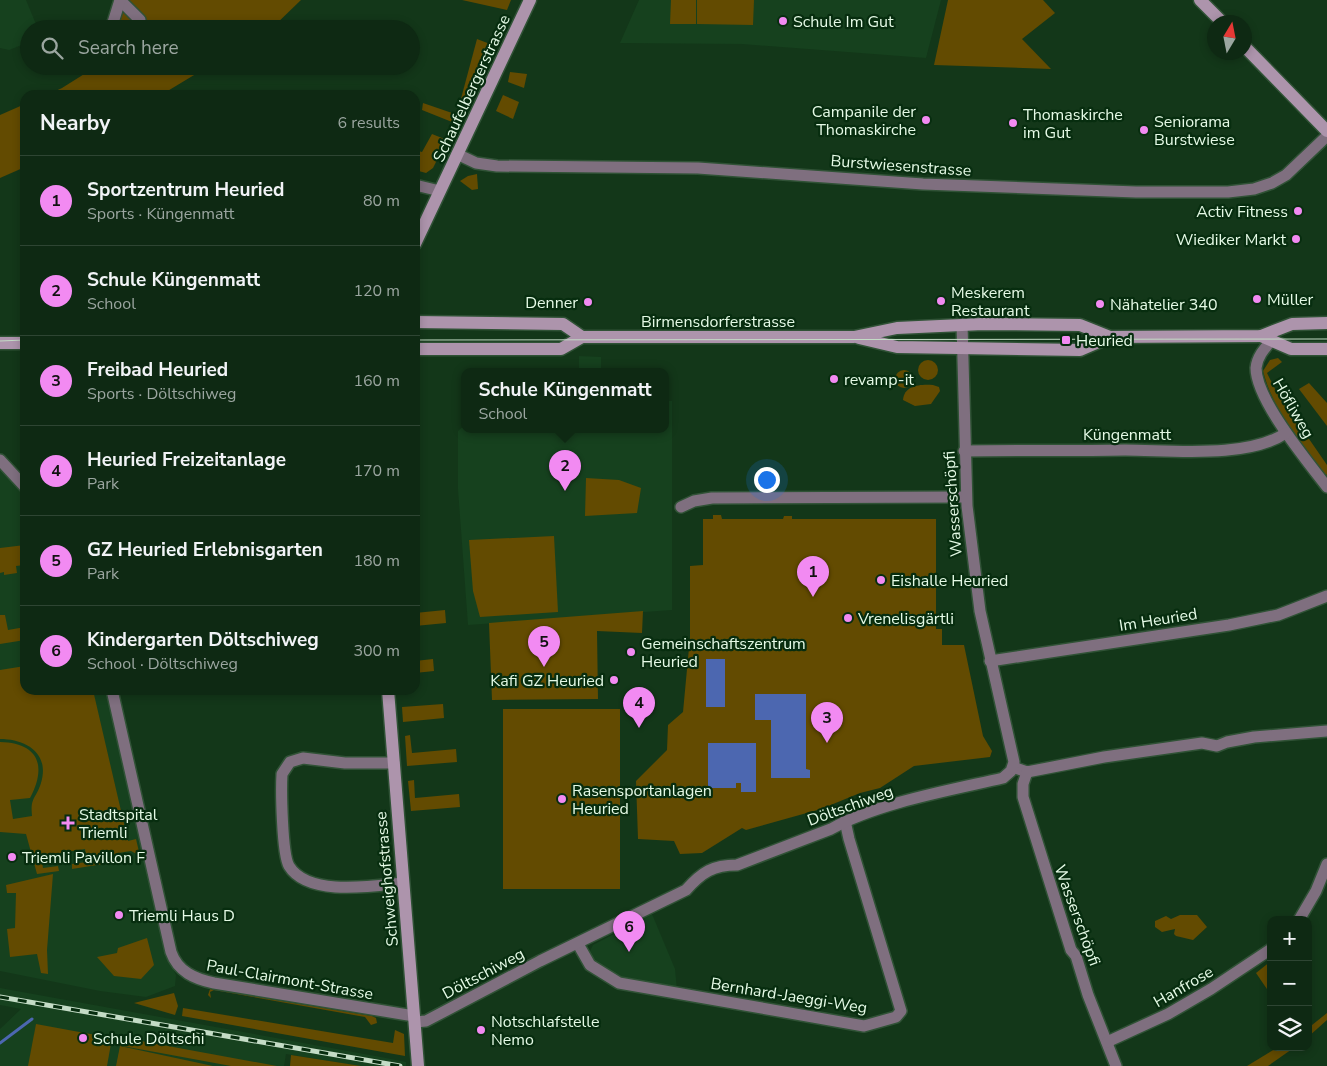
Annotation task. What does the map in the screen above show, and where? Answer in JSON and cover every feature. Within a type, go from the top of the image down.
[{"type":"main road","name":"Schaufelbergerstrasse","points":[[420,233],[530,0]]},
{"type":"main road","points":[[1200,0],[1215,15]]},
{"type":"main road","points":[[1252,54],[1327,131]]},
{"type":"main road","points":[[420,322],[563,324],[582,337]]},
{"type":"main road","name":"Birmensdorferstrasse","points":[[1266,338],[1292,324],[1327,323]]},
{"type":"main road","name":"Birmensdorferstrasse","points":[[420,349],[561,349],[582,337],[854,337],[897,328],[962,324],[1080,325],[1110,337],[1266,338],[1290,349],[1327,349]]},
{"type":"main road","name":"Birmensdorferstrasse","points":[[854,337],[897,347],[962,350],[1080,350],[1110,337]]},
{"type":"main road","points":[[0,343],[20,343]]},
{"type":"main road","name":"Schweighofstrasse","points":[[388,695],[418,1066]]},
{"type":"street","points":[[114,20],[120,0],[140,20]]},
{"type":"street","name":"Burstwiesenstrasse","points":[[457,154],[476,163],[497,166],[698,168],[923,184],[1136,192],[1217,192],[1246,191],[1272,183],[1286,175],[1327,136]]},
{"type":"street","points":[[420,186],[440,191]]},
{"type":"street","name":"Wasserschöpfi","points":[[962,324],[966,497],[976,583],[990,661],[1012,755],[1013,767]]},
{"type":"street","name":"Höfliweg","points":[[1266,338],[1258,360],[1257,376],[1266,397],[1286,433],[1327,488]]},
{"type":"street","name":"Küngenmatt","points":[[964,451],[1214,450],[1261,444],[1276,440],[1286,433]]},
{"type":"street","points":[[0,460],[20,482]]},
{"type":"street","points":[[681,507],[694,501],[712,498],[966,497]]},
{"type":"street","name":"Im Heuried","points":[[990,661],[1229,625],[1278,615],[1327,596]]},
{"type":"street","name":"Paul-Clairmont-Strasse","points":[[113,695],[170,952],[178,965],[193,977],[214,983],[415,1019]]},
{"type":"street","points":[[1013,767],[1030,772],[1104,757],[1202,743],[1217,746],[1227,742],[1254,737],[1327,731]]},
{"type":"street","points":[[394,763],[345,763],[304,758],[294,760],[284,768],[282,774],[283,822],[287,862],[298,876],[350,889],[402,883]]},
{"type":"street","name":"Döltschiweg","points":[[415,1019],[426,1021],[686,890],[700,875],[722,865],[737,865],[831,829],[846,821],[917,798],[1003,778],[1010,773],[1013,767]]},
{"type":"street","name":"Wasserschöpfi","points":[[1030,772],[1023,784],[1023,797],[1071,950],[1076,956],[1088,995],[1116,1066]]},
{"type":"street","name":"Bernhard-Jaeggi-Weg","points":[[578,944],[590,965],[619,983],[864,1026],[896,1017],[901,1011],[849,839],[846,821]]},
{"type":"street","points":[[1301,916],[1316,891],[1327,864]]},
{"type":"street","name":"Hanfrose","points":[[1107,1042],[1168,1014],[1211,989],[1267,952]]},
{"type":"shaded area","points":[[0,0],[26,0],[34,20],[20,20],[20,46],[9,50],[0,48]]},
{"type":"shaded area","points":[[122,0],[301,0],[280,20],[114,20]]},
{"type":"shaded area","points":[[462,0],[511,0],[507,10]]},
{"type":"shaded area","name":"Schule Im Gut","points":[[639,0],[941,0],[926,58],[742,44],[620,43]]},
{"type":"shaded area","points":[[671,0],[696,0],[696,24],[670,24]]},
{"type":"shaded area","points":[[697,0],[754,0],[753,25],[697,24]]},
{"type":"shaded area","points":[[948,0],[1043,0],[1055,13],[1022,39],[1051,69],[934,65]]},
{"type":"shaded area","points":[[477,39],[490,44],[464,105],[459,106]]},
{"type":"shaded area","points":[[510,72],[527,74],[524,88],[508,82]]},
{"type":"shaded area","points":[[83,75],[194,75],[169,90],[58,90]]},
{"type":"shaded area","points":[[503,95],[519,102],[513,119],[496,111]]},
{"type":"shaded area","points":[[423,103],[455,114],[452,122],[422,110]]},
{"type":"shaded area","points":[[20,106],[20,169],[0,178],[0,115]]},
{"type":"shaded area","points":[[432,134],[447,140],[433,168],[426,173],[420,171],[420,151],[422,152]]},
{"type":"shaded area","points":[[477,174],[478,189],[472,190],[460,181],[468,176]]},
{"type":"shaded area","points":[[579,356],[601,357],[601,368],[579,368]]},
{"type":"shaded area","points":[[1278,358],[1282,362],[1267,373],[1276,391],[1327,465],[1327,475],[1323,473],[1288,425],[1267,385],[1263,371],[1270,360]]},
{"type":"shaded area","points":[[924,360],[932,360],[938,366],[938,374],[932,380],[924,380],[918,374],[918,366]]},
{"type":"shaded area","points":[[904,370],[910,373],[913,379],[910,385],[904,388],[898,385],[895,379],[898,373]]},
{"type":"shaded area","points":[[1309,383],[1327,403],[1327,426],[1299,389]]},
{"type":"shaded area","points":[[933,385],[939,387],[940,391],[931,404],[915,406],[903,400],[906,391],[914,386]]},
{"type":"shaded area","points":[[669,401],[672,401],[672,610],[468,625],[458,489],[458,431],[461,428],[461,433],[669,433]]},
{"type":"shaded area","name":"Stadtspital Triemli","points":[[0,467],[20,490],[20,695],[107,695],[167,957],[176,975],[175,986],[146,997],[100,991],[0,971]]},
{"type":"shaded area","points":[[586,478],[619,480],[641,488],[637,513],[585,516]]},
{"type":"shaded area","points":[[713,515],[721,515],[722,519],[783,519],[784,516],[792,516],[792,519],[936,519],[936,629],[942,629],[942,645],[964,645],[983,736],[992,751],[990,757],[914,766],[880,788],[860,793],[821,809],[746,830],[742,828],[702,853],[680,854],[674,841],[638,839],[636,781],[667,750],[668,725],[683,712],[690,637],[690,566],[703,565],[703,519],[713,519]]},
{"type":"shaded area","points":[[554,536],[558,612],[480,617],[473,591],[469,540]]},
{"type":"shaded area","points":[[20,546],[20,566],[16,566],[17,573],[4,575],[4,572],[0,573],[0,548]]},
{"type":"shaded area","points":[[445,610],[446,623],[420,626],[420,612]]},
{"type":"shaded area","points":[[643,611],[642,633],[597,631],[598,699],[492,700],[489,623]]},
{"type":"shaded area","points":[[0,615],[5,615],[8,630],[20,628],[20,641],[0,644]]},
{"type":"shaded area","points":[[433,659],[434,671],[420,672],[420,660]]},
{"type":"shaded area","points":[[20,667],[20,695],[94,695],[128,841],[136,839],[140,856],[131,851],[118,853],[116,862],[72,869],[72,864],[87,862],[85,849],[41,856],[43,868],[58,866],[59,871],[37,874],[26,834],[0,832],[0,742],[13,743],[24,747],[36,758],[38,766],[38,776],[30,798],[10,800],[13,819],[32,816],[33,801],[41,783],[43,772],[42,763],[34,750],[19,742],[0,739],[0,670]]},
{"type":"shaded area","points":[[443,704],[444,718],[403,722],[402,707]]},
{"type":"shaded area","name":"Rasensportanlagen Heuried","points":[[503,709],[620,709],[620,889],[503,889]]},
{"type":"shaded area","points":[[410,735],[412,753],[456,749],[457,762],[407,766],[405,736]]},
{"type":"shaded area","points":[[414,780],[415,798],[459,794],[460,807],[411,811],[408,781]]},
{"type":"shaded area","points":[[53,874],[47,950],[48,974],[41,973],[37,954],[10,957],[7,929],[15,928],[16,893],[7,893],[6,885]]},
{"type":"shaded area","points":[[652,914],[675,969],[677,990],[626,982],[597,965],[591,957],[590,951],[593,945]]},
{"type":"shaded area","points":[[1180,915],[1197,915],[1207,927],[1193,940],[1176,936],[1174,934],[1175,929],[1162,932],[1155,927],[1155,921],[1166,916],[1171,919]]},
{"type":"shaded area","points":[[147,938],[154,965],[141,979],[114,976],[97,957],[117,953],[118,948]]},
{"type":"shaded area","points":[[1267,964],[1267,989],[1256,973]]},
{"type":"shaded area","points":[[0,988],[381,1057],[406,1062],[406,1066],[359,1066],[286,1054],[284,1066],[0,1066],[0,1029],[21,1009],[0,1005]]},
{"type":"shaded area","points":[[210,989],[372,1016],[376,1018],[377,1023],[371,1025],[365,1017],[214,990],[210,992],[211,998],[208,995]]},
{"type":"shaded area","points":[[174,993],[178,1006],[175,1015],[134,1003]]},
{"type":"shaded area","points":[[183,1008],[393,1043],[395,1030],[404,1034],[405,1056],[182,1016]]},
{"type":"shaded area","points":[[1327,1013],[1327,1020],[1312,1033],[1312,1025]]},
{"type":"shaded area","points":[[36,1024],[112,1038],[107,1066],[28,1066]]},
{"type":"shaded area","points":[[119,1037],[277,1066],[231,1066],[117,1045]]},
{"type":"shaded area","points":[[120,1046],[213,1066],[116,1066]]},
{"type":"shaded area","points":[[1271,1051],[1289,1051],[1268,1066],[1247,1066]]},
{"type":"shaded area","points":[[291,1055],[361,1066],[290,1066]]},
{"type":"water","points":[[706,659],[725,659],[725,707],[706,707]]},
{"type":"water","points":[[755,694],[806,694],[806,769],[810,770],[810,778],[771,778],[771,720],[755,720]]},
{"type":"water","points":[[708,743],[756,743],[756,792],[741,792],[741,783],[736,783],[736,788],[708,788]]},
{"type":"waterway","points":[[0,1043],[32,1019]]},
{"type":"tram line","points":[[420,340],[1327,339]]},
{"type":"tram line","points":[[0,341],[20,340]]},
{"type":"railway","points":[[0,997],[400,1066]]},
{"type":"place","name":"Schule Im Gut","points":[[783,21]]},
{"type":"place","name":"Campanile der Thomaskirche","points":[[926,120]]},
{"type":"place","name":"Thomaskirche im Gut","points":[[1013,123]]},
{"type":"place","name":"Seniorama Burstwiese","points":[[1144,130]]},
{"type":"place","name":"Activ Fitness","points":[[1298,211]]},
{"type":"place","name":"Wiediker Markt","points":[[1296,239]]},
{"type":"place","name":"Müller","points":[[1257,299]]},
{"type":"place","name":"Meskerem Restaurant","points":[[941,301]]},
{"type":"place","name":"Denner","points":[[588,302]]},
{"type":"place","name":"Nähatelier 340","points":[[1100,304]]},
{"type":"place","name":"Heuried","points":[[1066,340]]},
{"type":"place","name":"revamp-it","points":[[834,379]]},
{"type":"place","name":"Schule Küngenmatt","points":[[565,491]]},
{"type":"place","name":"Eishalle Heuried","points":[[881,580]]},
{"type":"place","name":"Sportzentrum Heuried","points":[[813,597]]},
{"type":"place","name":"Vrenelisgärtli","points":[[848,618]]},
{"type":"place","name":"Gemeinschaftszentrum Heuried","points":[[631,652]]},
{"type":"place","name":"GZ Heuried Erlebnisgarten","points":[[544,667]]},
{"type":"place","name":"Kafi GZ Heuried","points":[[614,680]]},
{"type":"place","name":"Heuried Freizeitanlage","points":[[639,728]]},
{"type":"place","name":"Freibad Heuried","points":[[827,743]]},
{"type":"place","name":"Rasensportanlagen Heuried","points":[[562,799]]},
{"type":"place","name":"Stadtspital Triemli","points":[[68,823]]},
{"type":"place","name":"Triemli Pavillon F","points":[[12,857]]},
{"type":"place","name":"Triemli Haus D","points":[[119,915]]},
{"type":"place","name":"Kindergarten Döltschiweg","points":[[629,952]]},
{"type":"place","name":"Notschlafstelle Nemo","points":[[481,1030]]},
{"type":"place","name":"Schule Döltschi","points":[[83,1038]]}]
